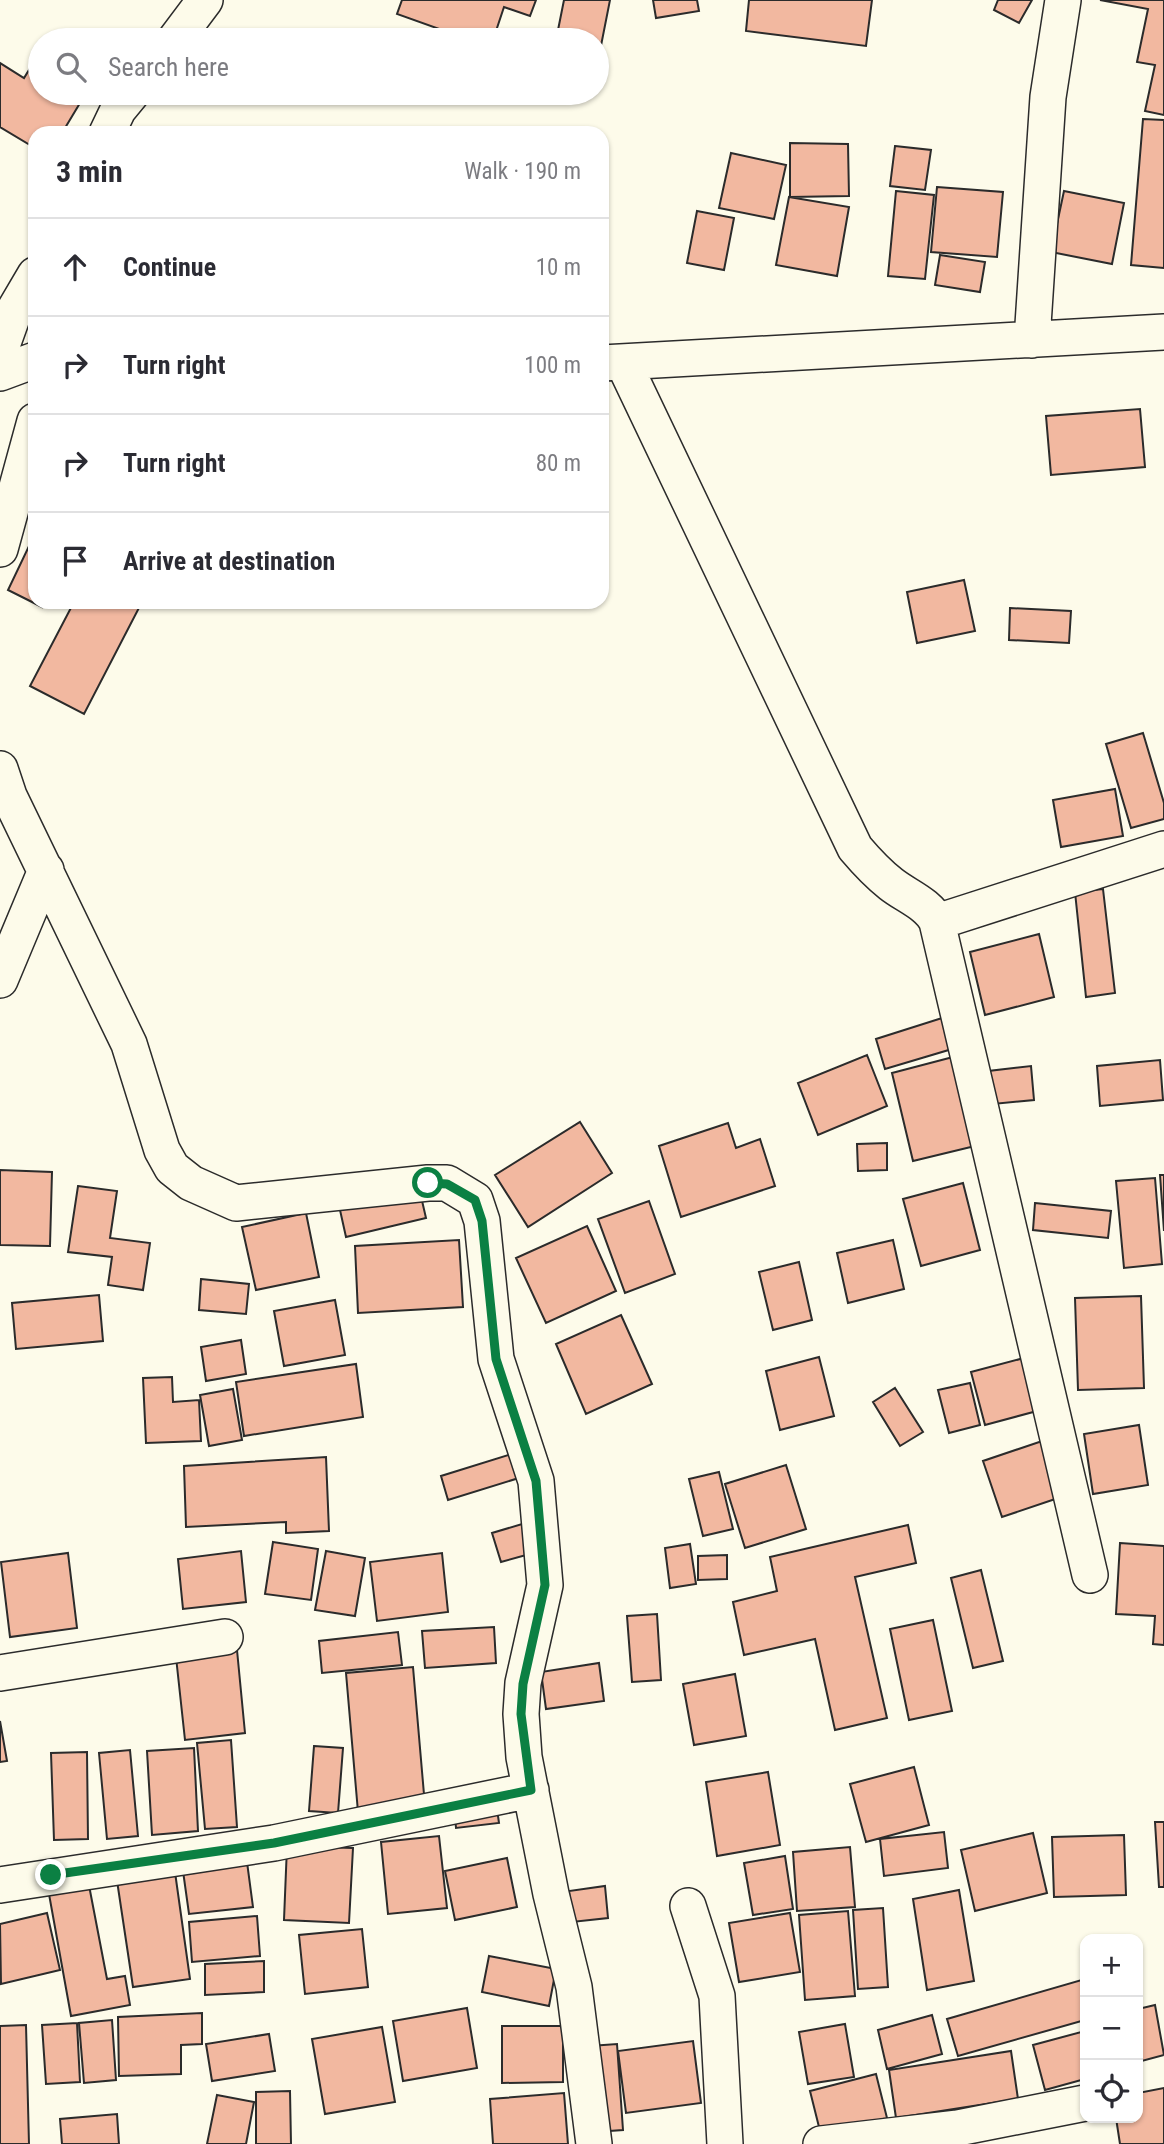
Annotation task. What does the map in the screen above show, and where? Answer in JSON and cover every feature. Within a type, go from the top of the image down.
[{"type":"street","points":[[184,28],[205,0]]},
{"type":"street","points":[[1032,340],[1048,97],[1063,0]]},
{"type":"street","points":[[110,126],[122,105]]},
{"type":"street","points":[[0,351],[15,309],[28,287]]},
{"type":"street","points":[[1090,1575],[937,922],[932,910],[892,885],[855,848],[613,364],[1164,332]]},
{"type":"street","points":[[0,373],[28,363]]},
{"type":"street","points":[[0,549],[28,447]]},
{"type":"street","points":[[0,769],[9,796],[129,1044],[162,1150],[172,1168],[191,1183],[236,1203],[428,1183],[447,1184],[475,1200],[482,1221],[496,1359],[536,1481],[545,1585],[523,1684],[521,1714],[531,1790],[551,1894],[575,1987],[594,2144]]},
{"type":"street","points":[[937,922],[1164,849]]},
{"type":"street","points":[[0,980],[46,870]]},
{"type":"street","points":[[0,1673],[225,1637]]},
{"type":"street","points":[[0,1885],[274,1843],[531,1790]]},
{"type":"street","points":[[688,1906],[717,1996],[725,2144]]},
{"type":"street","points":[[821,2144],[957,2136],[1080,2104]]},
{"type":"building","points":[[402,0],[536,0],[530,16],[504,7],[497,28],[436,28],[397,14]]},
{"type":"building","points":[[564,0],[610,0],[604,28],[558,28]]},
{"type":"building","points":[[653,0],[697,0],[699,11],[656,18]]},
{"type":"building","points":[[749,0],[872,0],[866,46],[746,31]]},
{"type":"building","points":[[998,0],[1032,0],[1019,23],[994,10]]},
{"type":"building","points":[[1100,0],[1164,0],[1164,115],[1145,111],[1155,65],[1137,62],[1148,9]]},
{"type":"building","points":[[0,63],[24,78],[28,72],[28,105],[79,105],[66,126],[28,126],[28,144],[0,127]]},
{"type":"building","points":[[1143,119],[1164,120],[1164,268],[1131,265]]},
{"type":"building","points":[[790,143],[848,144],[849,196],[790,197]]},
{"type":"building","points":[[895,146],[931,150],[925,190],[890,186]]},
{"type":"building","points":[[731,153],[786,165],[774,219],[719,208]]},
{"type":"building","points":[[937,187],[1003,192],[997,257],[931,252]]},
{"type":"building","points":[[896,191],[934,195],[925,279],[888,276]]},
{"type":"building","points":[[1064,191],[1124,203],[1112,264],[1051,252]]},
{"type":"building","points":[[789,197],[849,207],[837,276],[776,265]]},
{"type":"building","points":[[697,211],[734,218],[724,270],[687,263]]},
{"type":"building","points":[[940,255],[985,262],[980,292],[935,285]]},
{"type":"building","points":[[1140,409],[1145,467],[1051,475],[1046,416]]},
{"type":"building","points":[[28,548],[28,600],[8,590]]},
{"type":"building","points":[[964,580],[975,631],[917,643],[907,592]]},
{"type":"building","points":[[1010,608],[1071,611],[1069,643],[1009,640]]},
{"type":"building","points":[[70,609],[138,609],[84,714],[30,686]]},
{"type":"building","points":[[1143,733],[1164,803],[1164,819],[1131,828],[1106,744]]},
{"type":"building","points":[[1115,789],[1123,836],[1061,847],[1053,800]]},
{"type":"building","points":[[1103,889],[1115,993],[1086,997],[1075,892]]},
{"type":"building","points":[[1039,934],[1054,997],[985,1015],[970,952]]},
{"type":"building","points":[[942,1018],[952,1049],[885,1069],[876,1039]]},
{"type":"building","points":[[867,1055],[887,1106],[818,1135],[798,1083]]},
{"type":"building","points":[[953,1057],[975,1146],[913,1161],[892,1073]]},
{"type":"building","points":[[1160,1060],[1163,1100],[1100,1106],[1097,1066]]},
{"type":"building","points":[[1031,1066],[1034,1100],[983,1105],[980,1072]]},
{"type":"building","points":[[580,1122],[612,1173],[528,1227],[495,1175]]},
{"type":"building","points":[[728,1123],[736,1148],[760,1139],[775,1186],[681,1217],[659,1146]]},
{"type":"building","points":[[887,1143],[887,1170],[858,1171],[857,1144]]},
{"type":"building","points":[[0,1170],[52,1172],[50,1246],[0,1245]]},
{"type":"building","points":[[1160,1175],[1164,1175],[1164,1231]]},
{"type":"building","points":[[1155,1178],[1162,1264],[1124,1268],[1116,1181]]},
{"type":"building","points":[[963,1183],[980,1250],[921,1266],[903,1199]]},
{"type":"building","points":[[78,1186],[117,1191],[110,1238],[150,1243],[143,1290],[108,1285],[112,1257],[68,1252]]},
{"type":"building","points":[[420,1192],[426,1218],[346,1237],[340,1210]]},
{"type":"building","points":[[649,1201],[675,1274],[625,1293],[598,1219]]},
{"type":"building","points":[[1035,1203],[1111,1211],[1108,1238],[1033,1230]]},
{"type":"building","points":[[306,1213],[319,1277],[256,1290],[242,1227]]},
{"type":"building","points":[[587,1226],[616,1291],[546,1323],[516,1258]]},
{"type":"building","points":[[459,1240],[463,1307],[358,1313],[355,1246]]},
{"type":"building","points":[[893,1240],[904,1289],[848,1303],[837,1253]]},
{"type":"building","points":[[799,1262],[812,1320],[773,1330],[759,1272]]},
{"type":"building","points":[[201,1279],[249,1284],[246,1314],[199,1310]]},
{"type":"building","points":[[99,1295],[103,1341],[16,1349],[12,1303]]},
{"type":"building","points":[[1141,1296],[1144,1388],[1078,1390],[1075,1298]]},
{"type":"building","points":[[335,1300],[345,1355],[284,1366],[274,1311]]},
{"type":"building","points":[[621,1315],[652,1384],[586,1414],[556,1344]]},
{"type":"building","points":[[241,1340],[246,1374],[206,1381],[201,1347]]},
{"type":"building","points":[[819,1357],[834,1416],[780,1430],[766,1371]]},
{"type":"building","points":[[1024,1358],[1037,1411],[985,1425],[971,1372]]},
{"type":"building","points":[[356,1364],[363,1417],[244,1436],[236,1382]]},
{"type":"building","points":[[172,1377],[173,1402],[199,1400],[201,1441],[146,1443],[143,1378]]},
{"type":"building","points":[[970,1383],[980,1425],[949,1433],[938,1390]]},
{"type":"building","points":[[895,1388],[923,1432],[900,1446],[873,1402]]},
{"type":"building","points":[[233,1389],[242,1440],[209,1446],[200,1395]]},
{"type":"building","points":[[1139,1425],[1148,1485],[1093,1494],[1084,1434]]},
{"type":"building","points":[[1048,1439],[1067,1495],[1002,1517],[983,1461]]},
{"type":"building","points":[[515,1453],[522,1477],[448,1500],[441,1476]]},
{"type":"building","points":[[326,1457],[329,1531],[286,1533],[286,1522],[186,1527],[184,1466]]},
{"type":"building","points":[[786,1465],[806,1529],[745,1548],[725,1484]]},
{"type":"building","points":[[719,1472],[733,1529],[703,1536],[689,1479]]},
{"type":"building","points":[[529,1522],[537,1552],[501,1562],[492,1533]]},
{"type":"building","points":[[908,1525],[916,1563],[855,1577],[887,1718],[835,1730],[815,1639],[744,1655],[733,1602],[777,1591],[770,1557]]},
{"type":"building","points":[[273,1542],[318,1549],[311,1600],[265,1594]]},
{"type":"building","points":[[1120,1543],[1164,1546],[1164,1645],[1153,1644],[1155,1616],[1116,1614]]},
{"type":"building","points":[[690,1544],[696,1584],[670,1588],[665,1548]]},
{"type":"building","points":[[241,1551],[246,1602],[183,1609],[178,1559]]},
{"type":"building","points":[[326,1551],[365,1558],[355,1616],[315,1610]]},
{"type":"building","points":[[68,1553],[77,1628],[10,1637],[1,1562]]},
{"type":"building","points":[[442,1553],[448,1612],[377,1621],[370,1562]]},
{"type":"building","points":[[727,1555],[727,1579],[698,1580],[698,1556]]},
{"type":"building","points":[[981,1570],[1003,1661],[973,1668],[951,1578]]},
{"type":"building","points":[[657,1614],[661,1680],[632,1682],[627,1616]]},
{"type":"building","points":[[933,1620],[952,1711],[909,1720],[890,1629]]},
{"type":"building","points":[[494,1627],[496,1663],[425,1668],[422,1631]]},
{"type":"building","points":[[398,1632],[402,1665],[322,1673],[319,1641]]},
{"type":"building","points":[[237,1650],[245,1733],[185,1740],[176,1657]]},
{"type":"building","points":[[599,1663],[604,1701],[546,1709],[541,1672]]},
{"type":"building","points":[[413,1667],[425,1806],[358,1812],[346,1673]]},
{"type":"building","points":[[735,1674],[746,1736],[694,1745],[683,1684]]},
{"type":"building","points":[[0,1721],[7,1761],[0,1762]]},
{"type":"building","points":[[231,1740],[237,1827],[205,1829],[197,1743]]},
{"type":"building","points":[[314,1746],[343,1748],[338,1813],[309,1811]]},
{"type":"building","points":[[194,1748],[198,1831],[152,1835],[147,1751]]},
{"type":"building","points":[[130,1750],[138,1836],[107,1839],[99,1753]]},
{"type":"building","points":[[87,1752],[88,1839],[54,1840],[51,1753]]},
{"type":"building","points":[[914,1767],[929,1825],[866,1842],[850,1784]]},
{"type":"building","points":[[768,1772],[780,1845],[717,1856],[706,1782]]},
{"type":"building","points":[[496,1802],[499,1823],[456,1828],[454,1807]]},
{"type":"building","points":[[1155,1822],[1164,1822],[1164,1887],[1159,1887]]},
{"type":"building","points":[[944,1832],[948,1868],[884,1876],[880,1839]]},
{"type":"building","points":[[1033,1833],[1047,1893],[975,1911],[961,1850]]},
{"type":"building","points":[[1124,1835],[1126,1895],[1054,1897],[1052,1837]]},
{"type":"building","points":[[439,1836],[447,1908],[388,1914],[381,1842]]},
{"type":"building","points":[[287,1846],[353,1848],[349,1923],[284,1920]]},
{"type":"building","points":[[850,1847],[855,1907],[797,1911],[793,1852]]},
{"type":"building","points":[[785,1856],[793,1909],[753,1915],[744,1863]]},
{"type":"building","points":[[507,1858],[517,1907],[455,1920],[445,1871]]},
{"type":"building","points":[[247,1862],[253,1907],[189,1914],[183,1871]]},
{"type":"building","points":[[174,1865],[190,1979],[133,1987],[116,1874]]},
{"type":"building","points":[[87,1875],[107,1979],[125,1976],[130,2005],[71,2016],[47,1883]]},
{"type":"building","points":[[605,1886],[608,1918],[572,1922],[569,1891]]},
{"type":"building","points":[[959,1890],[974,1981],[927,1990],[913,1899]]},
{"type":"building","points":[[883,1908],[888,1987],[858,1989],[853,1910]]},
{"type":"building","points":[[848,1911],[855,1996],[805,2000],[799,1915]]},
{"type":"building","points":[[47,1913],[60,1970],[1,1984],[0,1924]]},
{"type":"building","points":[[790,1913],[800,1972],[739,1982],[729,1923]]},
{"type":"building","points":[[257,1916],[260,1956],[192,1962],[189,1922]]},
{"type":"building","points":[[362,1929],[368,1987],[305,1994],[299,1935]]},
{"type":"building","points":[[489,1956],[556,1969],[549,2006],[482,1992]]},
{"type":"building","points":[[264,1961],[264,1992],[205,1995],[205,1964]]},
{"type":"building","points":[[1080,1980],[1080,2021],[958,2056],[947,2019]]},
{"type":"building","points":[[1155,2005],[1164,2055],[1143,2061],[1143,2060],[1143,2008]]},
{"type":"building","points":[[467,2008],[477,2068],[403,2081],[393,2021]]},
{"type":"building","points":[[202,2013],[202,2044],[181,2045],[181,2074],[119,2076],[118,2017]]},
{"type":"building","points":[[932,2015],[942,2054],[887,2069],[878,2030]]},
{"type":"building","points":[[112,2020],[116,2080],[84,2083],[79,2023]]},
{"type":"building","points":[[77,2023],[80,2082],[46,2084],[42,2025]]},
{"type":"building","points":[[845,2024],[854,2077],[808,2084],[799,2032]]},
{"type":"building","points":[[26,2025],[29,2144],[0,2144],[0,2026]]},
{"type":"building","points":[[502,2026],[563,2026],[563,2082],[502,2083]]},
{"type":"building","points":[[382,2027],[395,2102],[325,2114],[312,2039]]},
{"type":"building","points":[[1080,2032],[1080,2080],[1045,2090],[1033,2045]]},
{"type":"building","points":[[269,2034],[275,2071],[212,2081],[206,2044]]},
{"type":"building","points":[[693,2041],[701,2103],[626,2113],[618,2051]]},
{"type":"building","points":[[617,2044],[623,2130],[595,2132],[590,2046]]},
{"type":"building","points":[[1011,2051],[1018,2099],[896,2118],[889,2070]]},
{"type":"building","points":[[876,2074],[887,2118],[821,2135],[810,2091]]},
{"type":"building","points":[[1164,2088],[1164,2144],[1120,2144],[1117,2123],[1143,2123],[1143,2092]]},
{"type":"building","points":[[290,2091],[291,2144],[256,2144],[256,2092]]},
{"type":"building","points":[[564,2093],[568,2144],[493,2144],[490,2099]]},
{"type":"building","points":[[217,2095],[254,2102],[246,2144],[207,2144]]},
{"type":"building","points":[[117,2114],[119,2144],[62,2144],[60,2119]]},
{"type":"route","points":[[51,1875],[274,1843],[531,1790],[524,1757],[521,1714],[523,1684],[545,1585],[536,1481],[496,1359],[482,1221],[475,1200],[447,1184],[428,1183]]}]
